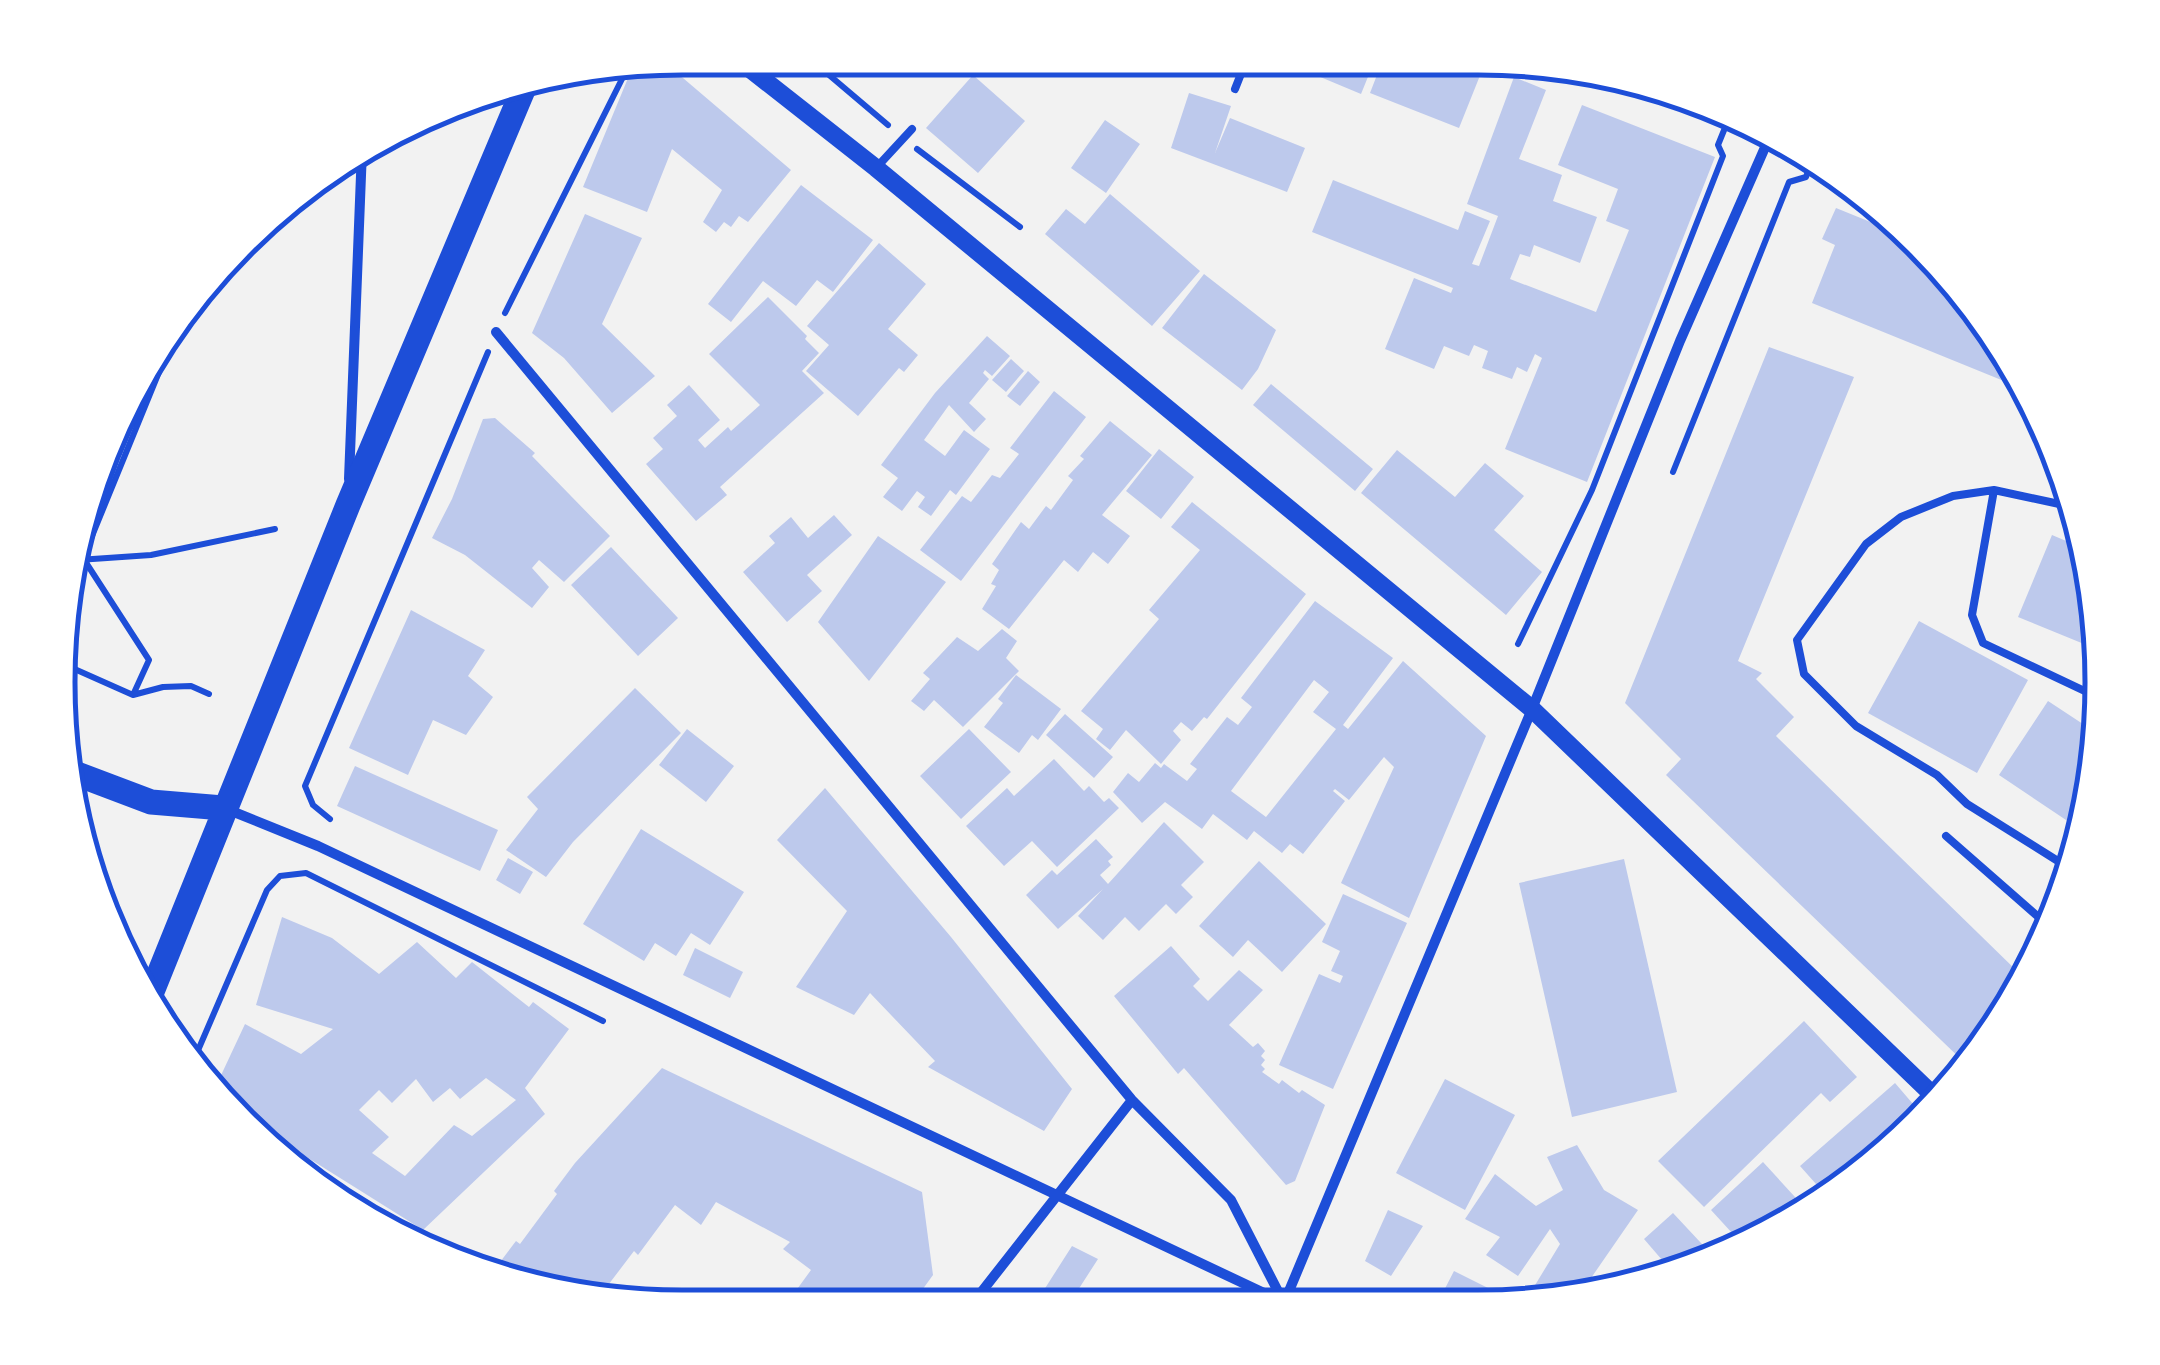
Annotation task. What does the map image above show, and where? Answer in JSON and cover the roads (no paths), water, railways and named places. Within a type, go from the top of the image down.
[{"type":"main road","points":[[155,983],[223,808],[520,97]]},
{"type":"main road","points":[[83,776],[151,802],[223,808]]},
{"type":"street","points":[[763,75],[1532,709],[1928,1090]]},
{"type":"street","points":[[1292,1290],[1680,341],[1765,148]]},
{"type":"street","points":[[348,505],[361,167]]},
{"type":"street","points":[[496,332],[1132,1100],[1231,1200],[1279,1290]]},
{"type":"street","points":[[223,808],[318,846],[1256,1290]]},
{"type":"street","points":[[983,1290],[1132,1100]]},
{"type":"lane","points":[[1236,89],[1241,75]]},
{"type":"lane","points":[[876,168],[912,129]]},
{"type":"lane","points":[[2058,504],[1994,490],[1952,496],[1901,516],[1866,544],[1797,640],[1804,674],[1856,726],[1937,776],[1967,804],[2058,861]]},
{"type":"lane","points":[[1994,490],[1972,615],[1975,630],[1983,643],[2085,691]]},
{"type":"lane","points":[[1946,836],[2038,917]]}]
